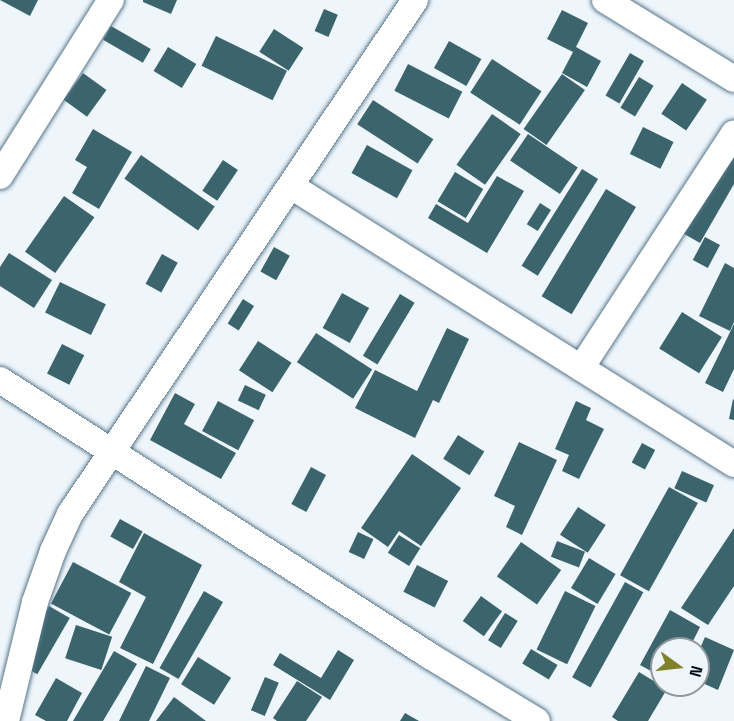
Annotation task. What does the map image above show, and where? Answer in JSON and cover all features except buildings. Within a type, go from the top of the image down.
[{"type":"street","points":[[0,176],[111,0]]},
{"type":"street","points":[[6,721],[35,602],[52,551],[70,514],[416,0]]},
{"type":"street","points":[[605,0],[734,79]]},
{"type":"street","points":[[581,368],[734,133]]},
{"type":"street","points":[[291,186],[734,464]]},
{"type":"street","points":[[0,380],[113,450],[430,656],[537,721]]}]
